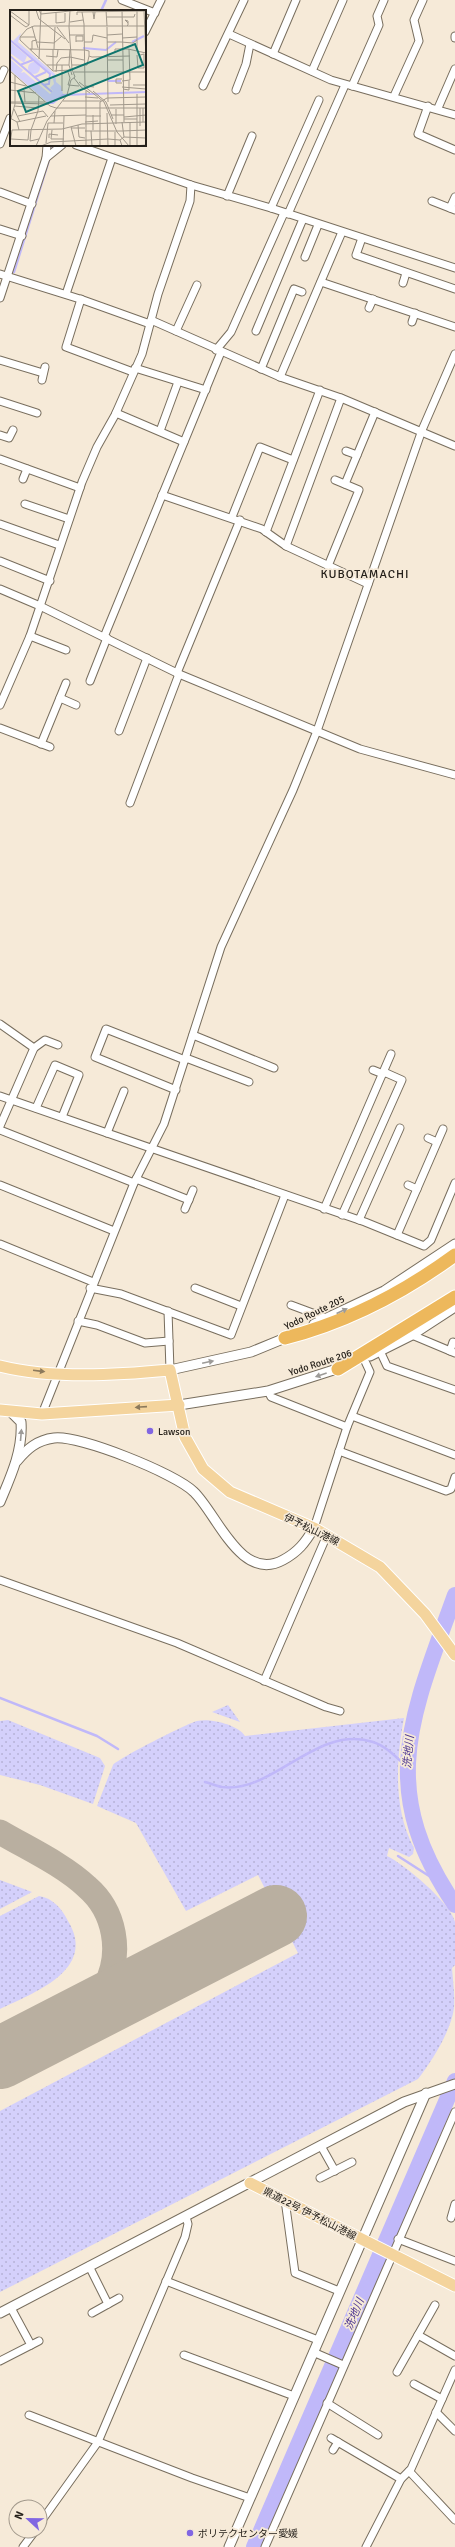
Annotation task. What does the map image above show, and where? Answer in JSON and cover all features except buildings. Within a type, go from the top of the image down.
[{"type":"highway","points":[[285,1338],[320,1329],[359,1314],[397,1293],[439,1267],[455,1255]]},
{"type":"highway","points":[[338,1369],[409,1332],[455,1297]]},
{"type":"main road","points":[[0,1366],[59,1373],[135,1373],[170,1370]]},
{"type":"main road","name":"伊予松山港線","points":[[170,1370],[180,1405],[185,1437],[203,1469],[230,1492],[314,1528],[380,1567],[430,1620],[452,1651]]},
{"type":"main road","points":[[6,1411],[42,1414],[180,1405]]},
{"type":"main road","name":"県道22号 伊予松山港線","points":[[250,2183],[390,2253]]},
{"type":"main road","points":[[390,2253],[455,2286]]},
{"type":"street","points":[[122,0],[155,13]]},
{"type":"street","points":[[146,30],[162,0]]},
{"type":"street","points":[[203,86],[244,0]]},
{"type":"street","points":[[273,54],[296,0]]},
{"type":"street","points":[[312,71],[343,0]]},
{"type":"street","points":[[90,681],[105,637],[206,390],[219,351],[231,332],[286,214],[379,25],[377,16],[384,0]]},
{"type":"street","points":[[394,96],[419,41],[414,20],[423,0]]},
{"type":"street","points":[[229,34],[312,71],[349,85],[438,108],[455,115]]},
{"type":"street","points":[[236,90],[246,64],[250,44]]},
{"type":"street","points":[[438,108],[455,69]]},
{"type":"street","points":[[0,79],[4,70]]},
{"type":"street","points":[[271,208],[319,100]]},
{"type":"street","points":[[428,106],[418,134],[455,150]]},
{"type":"street","points":[[0,144],[8,118]]},
{"type":"street","points":[[227,196],[252,136]]},
{"type":"street","points":[[0,298],[32,204],[46,158],[47,146]]},
{"type":"street","points":[[46,158],[61,146]]},
{"type":"street","points":[[79,146],[191,185],[271,208],[455,268]]},
{"type":"street","points":[[66,294],[112,158]]},
{"type":"street","points":[[0,705],[30,636],[50,581],[59,545],[80,488],[97,447],[116,413],[142,354],[158,294],[190,201],[191,185]]},
{"type":"street","points":[[0,192],[32,204]]},
{"type":"street","points":[[432,201],[453,209],[455,198]]},
{"type":"street","points":[[256,331],[303,219]]},
{"type":"street","points":[[305,257],[318,224]]},
{"type":"street","points":[[0,229],[22,236]]},
{"type":"street","points":[[280,377],[342,232]]},
{"type":"street","points":[[362,238],[356,255],[455,289]]},
{"type":"street","points":[[403,283],[406,273]]},
{"type":"street","points":[[0,274],[66,294],[176,331],[280,377],[341,398],[422,430],[455,446]]},
{"type":"street","points":[[321,282],[455,327]]},
{"type":"street","points":[[176,331],[197,285]]},
{"type":"street","points":[[261,369],[294,289],[302,292]]},
{"type":"street","points":[[81,299],[66,347],[134,370],[206,390]]},
{"type":"street","points":[[369,308],[373,299]]},
{"type":"street","points":[[412,322],[415,313]]},
{"type":"street","points":[[42,1414],[92,1285],[135,1181],[164,1124],[221,947],[293,790],[317,730],[422,430],[455,354]]},
{"type":"street","points":[[0,360],[43,373]]},
{"type":"street","points":[[160,431],[178,382]]},
{"type":"street","points":[[266,532],[320,390]]},
{"type":"street","points":[[286,546],[341,398]]},
{"type":"street","points":[[0,401],[37,413]]},
{"type":"street","points":[[345,484],[375,412]]},
{"type":"street","points":[[116,413],[184,442]]},
{"type":"street","points":[[0,435],[9,438],[12,430]]},
{"type":"street","points":[[232,517],[260,447],[293,460]]},
{"type":"street","points":[[346,451],[357,455]]},
{"type":"street","points":[[0,459],[80,488]]},
{"type":"street","points":[[23,479],[27,469]]},
{"type":"street","points":[[328,566],[359,490],[335,480]]},
{"type":"street","points":[[162,495],[240,520],[266,532],[286,546],[368,584]]},
{"type":"street","points":[[24,504],[69,519]]},
{"type":"street","points":[[12,528],[14,520]]},
{"type":"street","points":[[130,803],[178,673],[240,520]]},
{"type":"street","points":[[0,524],[59,545]]},
{"type":"street","points":[[0,561],[50,581]]},
{"type":"street","points":[[0,589],[40,606],[178,673],[366,751],[455,774]]},
{"type":"street","points":[[30,636],[66,650]]},
{"type":"street","points":[[119,732],[147,658]]},
{"type":"street","points":[[42,744],[66,683]]},
{"type":"street","points":[[60,698],[76,705]]},
{"type":"street","points":[[0,728],[50,747]]},
{"type":"street","points":[[0,1024],[34,1048]]},
{"type":"street","points":[[176,1090],[95,1056],[106,1029],[249,1082]]},
{"type":"street","points":[[193,1035],[272,1067],[267,1074]]},
{"type":"street","points":[[0,1126],[10,1099],[34,1048],[45,1040],[58,1045]]},
{"type":"street","points":[[324,1208],[392,1054]]},
{"type":"street","points":[[36,1108],[55,1065],[79,1075],[62,1117]]},
{"type":"street","points":[[342,1214],[402,1080],[373,1070]]},
{"type":"street","points":[[107,1133],[124,1091]]},
{"type":"street","points":[[0,1096],[359,1220],[424,1246],[431,1240],[455,1183]]},
{"type":"street","points":[[354,1117],[362,1121]]},
{"type":"street","points":[[359,1220],[400,1128]]},
{"type":"street","points":[[397,1235],[443,1129]]},
{"type":"street","points":[[0,1130],[189,1200]]},
{"type":"street","points":[[428,1138],[437,1142]]},
{"type":"street","points":[[333,1168],[341,1171]]},
{"type":"street","points":[[0,1185],[114,1231]]},
{"type":"street","points":[[408,1185],[417,1189]]},
{"type":"street","points":[[185,1209],[193,1190]]},
{"type":"street","points":[[0,1244],[92,1285],[121,1294],[231,1335],[285,1195]]},
{"type":"street","name":"Yodo Route 205","points":[[170,1370],[251,1352],[285,1338],[384,1291],[455,1244]]},
{"type":"street","points":[[195,1288],[241,1306]]},
{"type":"street","points":[[291,1305],[326,1318]]},
{"type":"street","name":"Yodo Route 206","points":[[180,1405],[268,1391],[338,1369],[380,1351],[409,1332],[455,1307]]},
{"type":"street","points":[[168,1311],[170,1370]]},
{"type":"street","points":[[78,1321],[97,1325],[145,1343],[169,1341]]},
{"type":"street","points":[[409,1332],[452,1352],[453,1342]]},
{"type":"street","points":[[380,1351],[387,1366],[455,1390]]},
{"type":"street","points":[[17,1461],[26,1450],[38,1442],[70,1438],[153,1468],[174,1478],[193,1491],[206,1505],[228,1539],[242,1555],[258,1564],[276,1564],[296,1553],[304,1545],[314,1528],[347,1427],[370,1372],[364,1359]]},
{"type":"street","points":[[268,1391],[271,1397],[347,1427]]},
{"type":"street","points":[[0,1502],[17,1461],[22,1432],[21,1422],[6,1411]]},
{"type":"street","points":[[352,1416],[455,1455]]},
{"type":"street","points":[[339,1450],[446,1491],[451,1489],[455,1476]]},
{"type":"street","points":[[264,1681],[327,1536]]},
{"type":"street","points":[[0,1580],[177,1643],[264,1681],[340,1711]]},
{"type":"street","points":[[0,2313],[404,2102],[437,2089],[455,2084]]},
{"type":"street","points":[[229,2547],[294,2396],[317,2354],[318,2340],[339,2292],[366,2241],[426,2093]]},
{"type":"street","points":[[266,2547],[390,2253],[398,2239],[455,2112]]},
{"type":"street","points":[[321,2146],[335,2171]]},
{"type":"street","points":[[320,2178],[352,2162]]},
{"type":"street","points":[[285,2200],[295,2273],[339,2292]]},
{"type":"street","points":[[451,2218],[455,2204]]},
{"type":"street","points":[[48,2513],[98,2442],[185,2237],[188,2224],[186,2217]]},
{"type":"street","points":[[398,2239],[455,2261]]},
{"type":"street","points":[[89,2266],[108,2304]]},
{"type":"street","points":[[166,2281],[318,2340]]},
{"type":"street","points":[[92,2313],[119,2298]]},
{"type":"street","points":[[398,2366],[435,2305]]},
{"type":"street","points":[[11,2308],[31,2345]]},
{"type":"street","points":[[424,2308],[431,2312]]},
{"type":"street","points":[[418,2335],[455,2356]]},
{"type":"street","points":[[0,2361],[40,2341]]},
{"type":"street","points":[[317,2354],[342,2364]]},
{"type":"street","points":[[184,2355],[294,2396]]},
{"type":"street","points":[[366,2547],[400,2479],[409,2471],[455,2370]]},
{"type":"street","points":[[414,2384],[442,2399]]},
{"type":"street","points":[[327,2403],[378,2435]]},
{"type":"street","points":[[436,2412],[455,2431]]},
{"type":"street","points":[[29,2415],[250,2498]]},
{"type":"street","points":[[330,2438],[400,2479]]},
{"type":"street","points":[[332,2450],[338,2442]]},
{"type":"street","points":[[409,2471],[455,2520]]},
{"type":"shaded area","points":[[228,1705],[240,1722],[212,1712]]},
{"type":"shaded area","points":[[404,1718],[398,1767],[399,1801],[407,1833],[414,1848],[413,1854],[409,1857],[389,1848],[387,1856],[395,1860],[426,1885],[445,1905],[452,1914],[455,1922],[455,1965],[452,1968],[454,2008],[445,2036],[435,2055],[418,2079],[0,2292],[0,2111],[298,1953],[258,1875],[186,1911],[136,1823],[97,1806],[113,1765],[127,1755],[154,1741],[197,1721],[203,1720],[224,1723],[242,1732],[245,1736]]},
{"type":"shaded area","points":[[8,1720],[100,1758],[105,1766],[93,1804],[40,1785],[0,1775],[0,1721]]},
{"type":"shaded area","points":[[0,1880],[32,1892],[0,1909]]},
{"type":"shaded area","points":[[39,1896],[53,1902],[60,1908],[66,1917],[75,1938],[75,1953],[68,1966],[58,1977],[44,1987],[0,2009],[0,1916]]},
{"type":"waterway","points":[[101,10],[106,0]]},
{"type":"waterway","points":[[14,272],[49,160]]},
{"type":"waterway","name":"洗地川","points":[[455,1595],[439,1638],[415,1715],[409,1751],[409,1787],[415,1824],[430,1863],[455,1905]]},
{"type":"waterway","points":[[0,1698],[97,1736],[118,1749]]},
{"type":"waterway","points":[[205,1782],[222,1787],[241,1786],[259,1780],[314,1750],[333,1742],[352,1739],[373,1742],[382,1746],[407,1767]]},
{"type":"waterway","points":[[398,1856],[440,1883]]},
{"type":"waterway","name":"洗地川","points":[[254,2547],[455,2081]]},
{"type":"taxiway","points":[[0,1832],[68,1871],[97,1897],[110,1920],[115,1947],[111,1974],[105,1987],[92,2005],[75,2020]]},
{"type":"runway","points":[[0,2058],[276,1916]]},
{"type":"place","name":"Lawson","points":[[150,1431]]},
{"type":"place","name":"ポリテクセンター愛媛","points":[[190,2533]]},
{"type":"district","name":"KUBOTAMACHI","points":[[365,574]]}]
